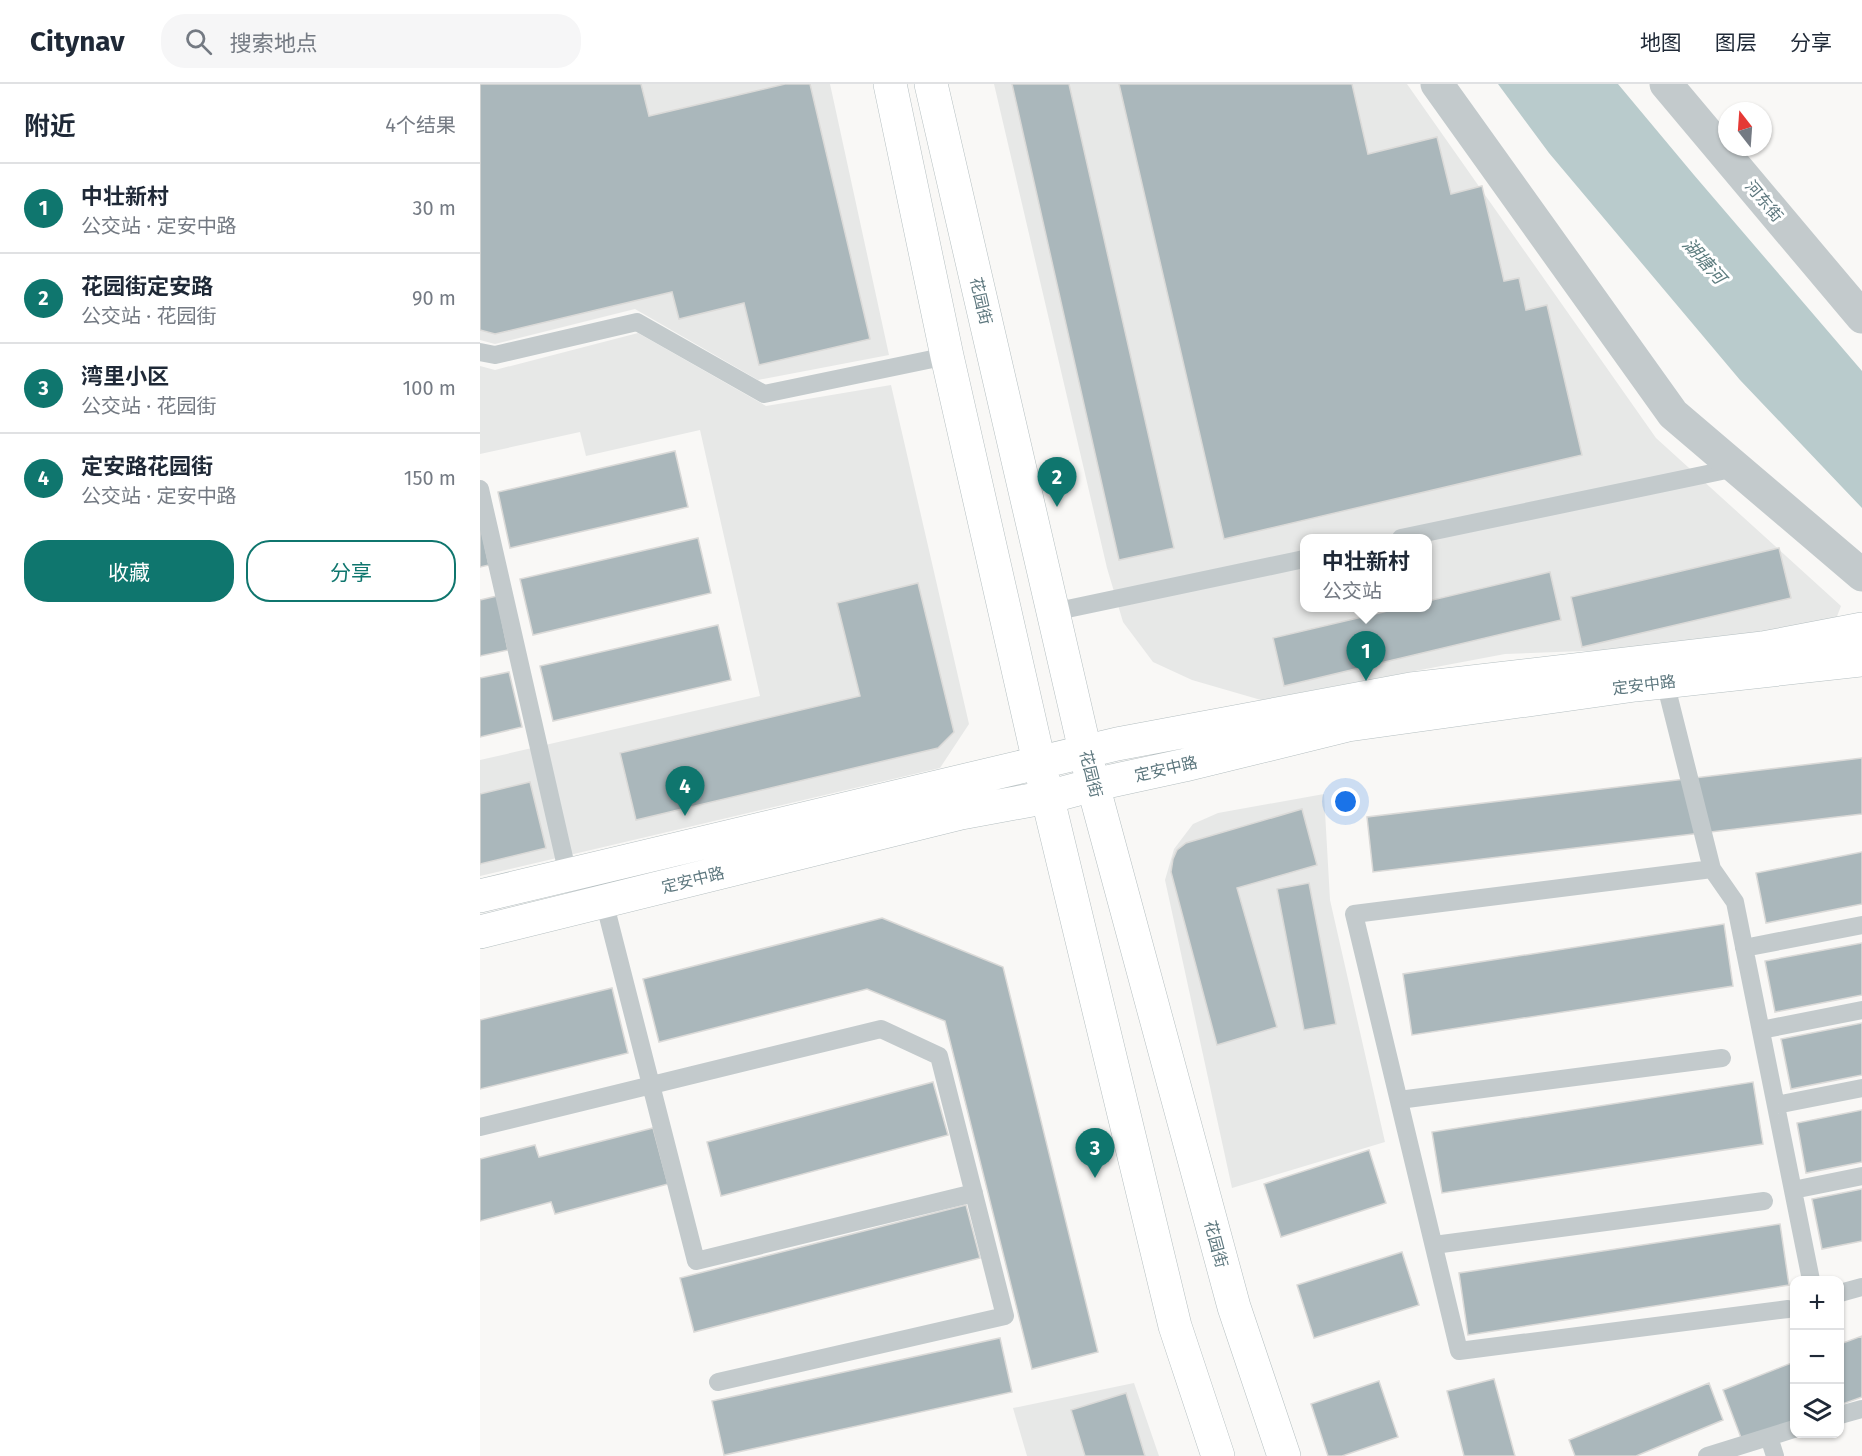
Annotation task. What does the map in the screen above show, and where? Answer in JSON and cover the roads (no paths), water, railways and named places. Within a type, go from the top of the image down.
[{"type":"main road","points":[[890,84],[947,356],[1039,762],[1175,1326],[1218,1456]]},
{"type":"main road","name":"花园街","points":[[931,84],[1093,785],[1233,1307],[1284,1456]]},
{"type":"main road","name":"定安中路","points":[[480,896],[1141,739],[1411,689],[1763,648],[1862,629]]},
{"type":"main road","name":"定安中路","points":[[480,932],[961,813],[1048,797],[1348,725],[1665,682],[1862,660]]},
{"type":"street","points":[[1437,84],[1673,414],[1862,575]]},
{"type":"street","name":"河东街","points":[[1666,84],[1862,317]]},
{"type":"lane","points":[[480,352],[495,355],[637,322],[764,394],[947,356]]},
{"type":"lane","points":[[1420,534],[1736,468]]},
{"type":"lane","points":[[480,489],[568,875]]},
{"type":"lane","points":[[1053,612],[1300,560]]},
{"type":"lane","points":[[1665,682],[1712,868],[1735,902],[1811,1276]]},
{"type":"lane","points":[[1712,868],[1354,914],[1459,1351],[1788,1309]]},
{"type":"lane","points":[[604,902],[696,1261],[974,1193]]},
{"type":"lane","points":[[1744,948],[1862,925]]},
{"type":"lane","points":[[1761,1030],[1862,1010]]},
{"type":"lane","points":[[480,1127],[881,1029],[939,1056],[1005,1316],[718,1382]]},
{"type":"lane","points":[[1399,1100],[1722,1058]]},
{"type":"lane","points":[[1776,1105],[1862,1088]]},
{"type":"lane","points":[[1793,1190],[1862,1176]]},
{"type":"lane","points":[[1434,1245],[1764,1201]]},
{"type":"lane","points":[[1844,1292],[1862,1287]]},
{"type":"lane","points":[[1844,1413],[1862,1408]]},
{"type":"lane","points":[[1707,1456],[1790,1430]]},
{"type":"lane","points":[[1769,1437],[1775,1456]]},
{"type":"water","name":"湖塘河","points":[[1498,84],[1618,84],[1862,371],[1862,508],[1740,380],[1549,153]]},
{"type":"place","name":"花园街定安路","points":[[1057,507]]},
{"type":"place","name":"中壮新村","points":[[1366,681]]},
{"type":"place","name":"定安路花园街","points":[[685,816]]},
{"type":"place","name":"湾里小区","points":[[1095,1178]]}]
